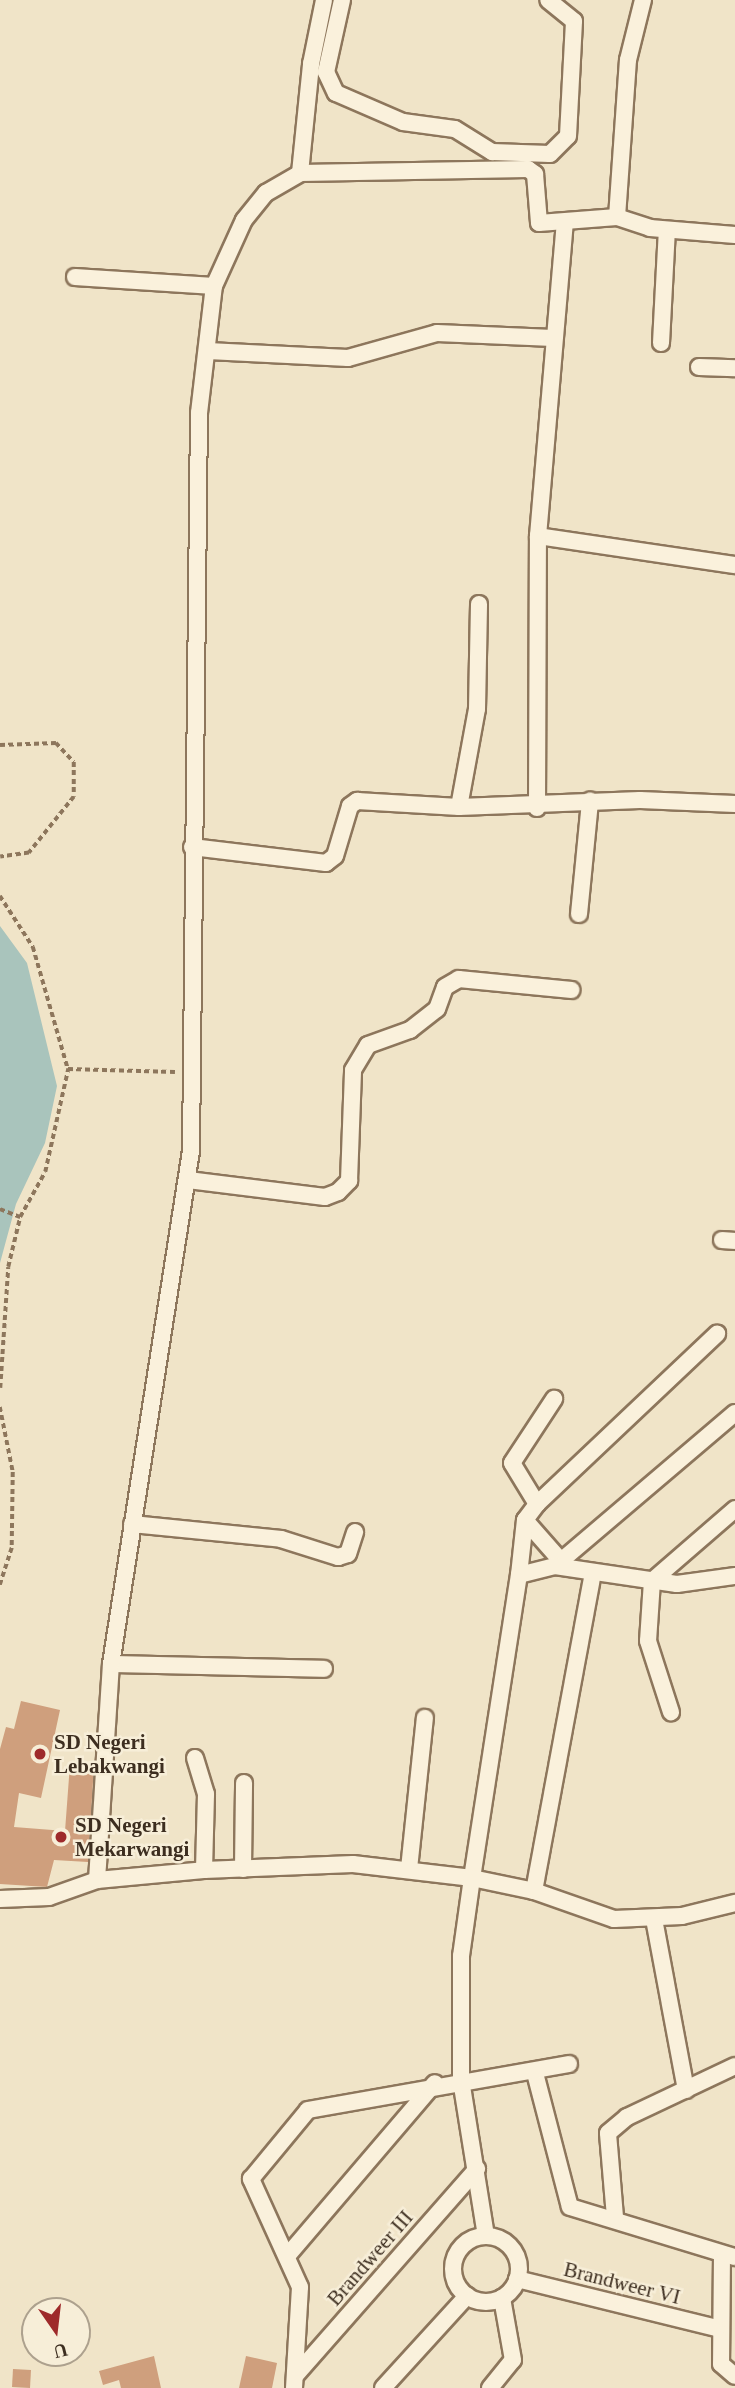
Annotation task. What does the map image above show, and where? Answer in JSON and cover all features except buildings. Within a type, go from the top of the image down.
[{"type":"street","points":[[300,173],[311,64],[324,0]]},
{"type":"street","points":[[342,0],[327,72],[336,93],[402,122],[455,129],[492,152],[550,154],[568,136],[574,21],[548,0]]},
{"type":"street","points":[[617,217],[626,73],[643,0]]},
{"type":"street","points":[[97,1880],[111,1664],[188,1180],[200,413],[214,286],[255,206],[300,173],[528,169],[536,174],[537,221],[565,222],[617,217],[667,230],[735,235]]},
{"type":"street","points":[[537,808],[538,536],[552,338],[565,222]]},
{"type":"street","points":[[661,343],[667,230]]},
{"type":"street","points":[[75,277],[214,286]]},
{"type":"street","points":[[208,351],[348,358],[437,333],[552,338]]},
{"type":"street","points":[[699,367],[735,368]]},
{"type":"street","points":[[538,536],[735,565]]},
{"type":"street","points":[[459,807],[477,709],[479,604]]},
{"type":"street","points":[[192,847],[326,863],[335,856],[350,806],[357,802],[537,808],[590,801],[735,804]]},
{"type":"street","points":[[579,914],[590,801]]},
{"type":"street","points":[[188,1180],[326,1197],[338,1192],[350,1169],[353,1070],[368,1045],[410,1030],[437,1009],[445,987],[459,979],[571,990]]},
{"type":"street","points":[[486,2236],[461,2080],[461,1956],[525,1520],[537,1504],[717,1334]]},
{"type":"street","points":[[537,1504],[512,1463],[554,1399]]},
{"type":"street","points":[[519,1575],[558,1564],[735,1413]]},
{"type":"street","points":[[671,1712],[648,1641],[652,1581],[735,1509]]},
{"type":"street","points":[[525,1520],[558,1564],[593,1573],[695,1584],[735,1576]]},
{"type":"street","points":[[132,1524],[281,1539],[338,1557],[348,1554],[355,1532]]},
{"type":"street","points":[[534,1891],[593,1573]]},
{"type":"street","points":[[111,1664],[324,1669]]},
{"type":"street","points":[[409,1869],[425,1718]]},
{"type":"street","points":[[195,1758],[205,1794],[204,1870]]},
{"type":"street","points":[[243,1869],[244,1783]]},
{"type":"street","points":[[0,1899],[49,1897],[97,1880],[204,1870],[353,1864],[472,1878],[534,1891],[594,1915],[654,1919],[735,1903]]},
{"type":"street","points":[[654,1919],[686,2090]]},
{"type":"street","points":[[295,2382],[302,2310],[288,2255],[264,2217],[251,2179],[308,2110],[435,2083],[535,2073],[569,2064]]},
{"type":"street","points":[[615,2217],[608,2133],[735,2066]]},
{"type":"street","points":[[535,2073],[566,2204],[615,2217],[728,2256],[717,2328],[721,2364],[735,2376]]},
{"type":"street","points":[[288,2255],[435,2083]]},
{"type":"street","name":"Brandweer III","points":[[295,2382],[477,2169]]},
{"type":"street","points":[[467,2296],[453,2273],[454,2259],[472,2239],[486,2236],[509,2245],[517,2279],[502,2298],[513,2360],[490,2388]]},
{"type":"street","name":"Brandweer VI","points":[[517,2279],[717,2328]]},
{"type":"street","points":[[467,2296],[502,2298]]},
{"type":"street","points":[[383,2388],[467,2296]]},
{"type":"path","points":[[0,738],[3,744],[56,743],[74,762],[74,797],[29,853],[0,857]]},
{"type":"path","points":[[0,896],[33,947],[68,1069],[45,1172],[20,1217],[8,1268],[0,1388]]},
{"type":"path","points":[[68,1069],[191,1072]]},
{"type":"path","points":[[0,1209],[20,1217]]},
{"type":"path","points":[[0,1407],[13,1472],[12,1548],[0,1586]]},
{"type":"water","points":[[0,926],[27,963],[57,1086],[45,1143],[16,1204],[0,1263]]},
{"type":"place","name":"SD Negeri Lebakwangi","points":[[40,1754]]},
{"type":"place","name":"SD Negeri Mekarwangi","points":[[61,1837]]}]
